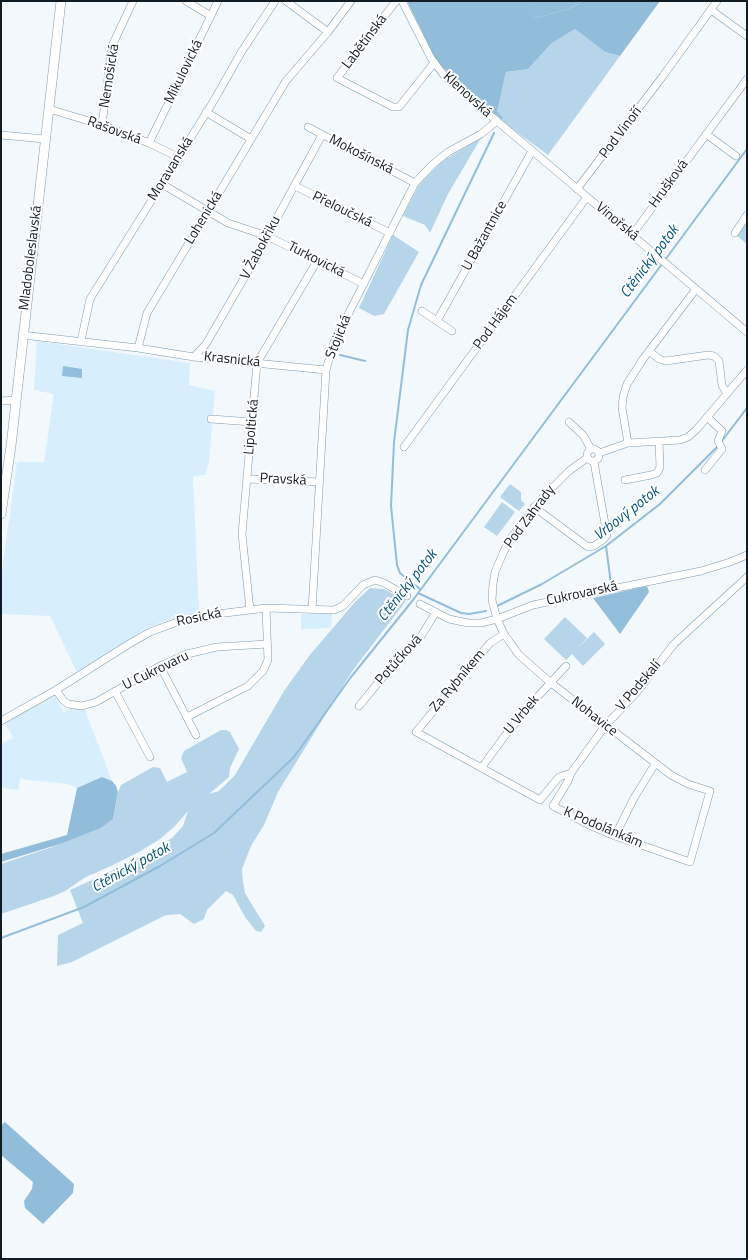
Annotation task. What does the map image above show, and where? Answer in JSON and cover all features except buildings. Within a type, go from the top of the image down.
[{"type":"main road","name":"Mladoboleslavská","points":[[1,514],[3,486],[11,446],[61,1]]},
{"type":"street","name":"Nemošická","points":[[102,125],[112,46],[132,1]]},
{"type":"street","points":[[186,1],[211,16]]},
{"type":"street","name":"Mikulovická","points":[[149,143],[218,1]]},
{"type":"street","name":"Moravanská","points":[[81,341],[90,299],[242,51],[275,1]]},
{"type":"street","points":[[286,1],[328,32]]},
{"type":"street","name":"Lohenická","points":[[138,348],[147,313],[286,81],[328,32],[351,1]]},
{"type":"street","name":"Labětínská","points":[[396,1],[337,78],[393,107],[399,107],[434,63]]},
{"type":"street","name":"Klenovská","points":[[402,1],[434,63],[457,88],[532,151]]},
{"type":"street","name":"Pod Vinoří","points":[[578,189],[717,1]]},
{"type":"street","points":[[711,10],[747,36]]},
{"type":"street","name":"Hrušková","points":[[632,235],[747,79]]},
{"type":"street","name":"Rašovská","points":[[49,109],[102,125],[149,143],[178,157]]},
{"type":"street","points":[[206,112],[251,139]]},
{"type":"street","name":"Stojická","points":[[312,610],[326,370],[334,342],[415,183],[448,152],[481,134],[497,121]]},
{"type":"street","name":"Mokošínská","points":[[308,127],[415,183]]},
{"type":"street","points":[[706,134],[736,156]]},
{"type":"street","points":[[1,135],[45,139]]},
{"type":"street","name":"V Žabokřiku","points":[[194,356],[206,344],[262,247],[322,135]]},
{"type":"street","name":"Vinořská","points":[[532,151],[747,332]]},
{"type":"street","name":"U Bažantnice","points":[[437,321],[532,151]]},
{"type":"street","name":"Turkovická","points":[[162,184],[228,223],[267,236],[364,284]]},
{"type":"street","name":"Přeloučská","points":[[294,186],[390,233]]},
{"type":"street","name":"Pod Hájem","points":[[404,447],[587,197]]},
{"type":"street","points":[[735,233],[747,215]]},
{"type":"street","name":"Lipoltická","points":[[250,610],[242,534],[257,363],[317,261]]},
{"type":"street","points":[[628,443],[622,408],[627,384],[649,351],[696,289]]},
{"type":"street","points":[[422,310],[452,331]]},
{"type":"street","points":[[22,335],[138,348]]},
{"type":"street","name":"Krasnická","points":[[138,348],[326,370]]},
{"type":"street","points":[[649,351],[659,359],[666,361],[708,355],[714,356],[718,361],[722,385],[727,394]]},
{"type":"street","points":[[599,453],[628,443],[680,440],[688,437],[747,370]]},
{"type":"street","points":[[1,401],[15,400]]},
{"type":"street","points":[[706,470],[722,449],[720,444],[722,431],[707,417]]},
{"type":"street","points":[[211,419],[252,422]]},
{"type":"street","points":[[570,422],[583,435],[590,449]]},
{"type":"street","points":[[625,480],[657,473],[660,467],[660,441]]},
{"type":"street","points":[[590,449],[594,449],[599,453]]},
{"type":"street","points":[[534,508],[588,547],[594,546],[606,538],[606,529],[591,460],[587,453],[590,449]]},
{"type":"street","points":[[591,460],[599,458],[599,453]]},
{"type":"street","name":"Pod Zahrady","points":[[497,619],[492,593],[495,572],[511,538],[534,508],[564,475],[591,460]]},
{"type":"street","name":"Pravská","points":[[247,478],[319,482]]},
{"type":"street","name":"Cukrovarská","points":[[420,604],[449,619],[468,623],[481,623],[533,605],[701,570],[747,555]]},
{"type":"street","name":"V Podskalí","points":[[482,767],[540,800],[559,777],[570,773],[605,726],[637,692],[674,644],[747,577]]},
{"type":"street","name":"Rosická","points":[[1,720],[56,690],[129,644],[177,622],[201,616],[266,608],[339,609],[362,585],[371,581],[384,583],[407,596]]},
{"type":"street","points":[[187,717],[248,686],[266,667],[268,660],[266,608]]},
{"type":"street","name":"Potůčková","points":[[359,706],[387,672],[420,638],[436,612]]},
{"type":"street","name":"Nohavice","points":[[497,619],[504,634],[519,655],[550,683],[671,775],[688,784],[710,791],[690,862]]},
{"type":"street","name":"Za Rybníkem","points":[[482,767],[416,732],[490,643],[504,634]]},
{"type":"street","name":"U Cukrovaru","points":[[56,690],[68,704],[82,706],[96,702],[160,666],[187,654],[217,647],[267,644]]},
{"type":"street","points":[[160,666],[196,735]]},
{"type":"street","name":"U Vrbek","points":[[482,767],[504,737],[566,666]]},
{"type":"street","points":[[115,691],[150,757]]},
{"type":"street","points":[[615,836],[634,798],[656,764]]},
{"type":"street","name":"K Podolánkám","points":[[570,773],[568,781],[553,806],[615,836],[690,862]]},
{"type":"shaded area","points":[[407,1],[529,1],[527,3],[535,18],[569,9],[583,1],[660,1],[620,56],[605,52],[575,29],[552,43],[528,69],[506,72],[496,117],[437,62]]},
{"type":"shaded area","points":[[529,1],[583,1],[569,9],[535,18],[526,3]]},
{"type":"shaded area","points":[[575,29],[605,52],[620,56],[548,155],[496,117],[506,72],[528,69],[552,43]]},
{"type":"shaded area","points":[[481,138],[448,194],[430,233],[425,225],[403,216],[419,185],[442,161]]},
{"type":"shaded area","points":[[747,217],[747,244],[736,235]]},
{"type":"shaded area","points":[[393,235],[419,252],[384,314],[374,316],[359,308]]},
{"type":"shaded area","points":[[37,341],[190,363],[189,385],[215,391],[209,462],[205,475],[193,476],[199,613],[170,619],[147,628],[77,672],[50,616],[1,614],[1,578],[17,462],[44,462],[54,394],[34,390]]},
{"type":"shaded area","points":[[63,366],[82,369],[82,378],[62,376]]},
{"type":"shaded area","points":[[510,484],[521,492],[521,500],[525,504],[519,511],[500,497]]},
{"type":"shaded area","points":[[502,502],[515,512],[497,536],[484,527]]},
{"type":"shaded area","points":[[647,586],[649,592],[620,634],[593,598]]},
{"type":"shaded area","points":[[370,588],[384,589],[406,601],[353,670],[278,792],[264,825],[251,846],[242,869],[243,882],[245,893],[265,926],[261,932],[256,931],[245,917],[233,895],[226,891],[207,910],[204,919],[194,924],[180,914],[166,915],[72,962],[57,966],[58,935],[83,923],[70,890],[138,859],[172,838],[183,826],[188,811],[160,839],[139,852],[86,877],[54,896],[1,914],[1,864],[101,828],[113,819],[121,785],[153,767],[160,768],[167,782],[187,772],[181,758],[184,751],[221,730],[226,730],[230,732],[239,749],[230,768],[229,777],[209,794],[219,791],[235,775],[284,691],[309,656],[355,602]]},
{"type":"shaded area","points":[[301,614],[332,614],[331,628],[301,629]]},
{"type":"shaded area","points":[[565,617],[587,638],[577,649],[594,632],[605,644],[583,666],[572,654],[566,660],[544,639]]},
{"type":"shaded area","points":[[54,694],[64,712],[69,710],[73,703],[82,702],[112,781],[102,777],[77,788],[67,784],[20,779],[18,790],[3,788],[1,782],[1,744],[13,738],[5,723]]},
{"type":"shaded area","points":[[102,777],[112,781],[118,792],[113,819],[101,828],[63,843],[1,862],[1,854],[67,835],[77,788]]},
{"type":"shaded area","points":[[5,1122],[74,1184],[73,1193],[43,1224],[25,1208],[24,1201],[32,1189],[33,1182],[1,1155],[1,1125]]},
{"type":"waterway","points":[[527,14],[532,12]]},
{"type":"waterway","points":[[502,118],[451,71],[509,21],[525,15]]},
{"type":"waterway","points":[[420,589],[400,573],[397,565],[391,506],[394,442],[408,330],[421,285],[494,133]]},
{"type":"waterway","name":"Ctěnický potok","points":[[665,260],[747,149]]},
{"type":"waterway","name":"Ctěnický potok","points":[[1,938],[84,907],[160,866],[214,833],[294,757],[351,677],[413,600],[662,264]]},
{"type":"waterway","points":[[340,355],[365,361]]},
{"type":"waterway","name":"Vrbový potok","points":[[721,442],[747,408]]},
{"type":"waterway","name":"Vrbový potok","points":[[497,606],[542,584],[606,546],[660,504],[718,446]]},
{"type":"waterway","points":[[606,546],[611,584]]},
{"type":"waterway","name":"Vrbový potok","points":[[418,593],[461,613],[469,614],[486,611]]}]
